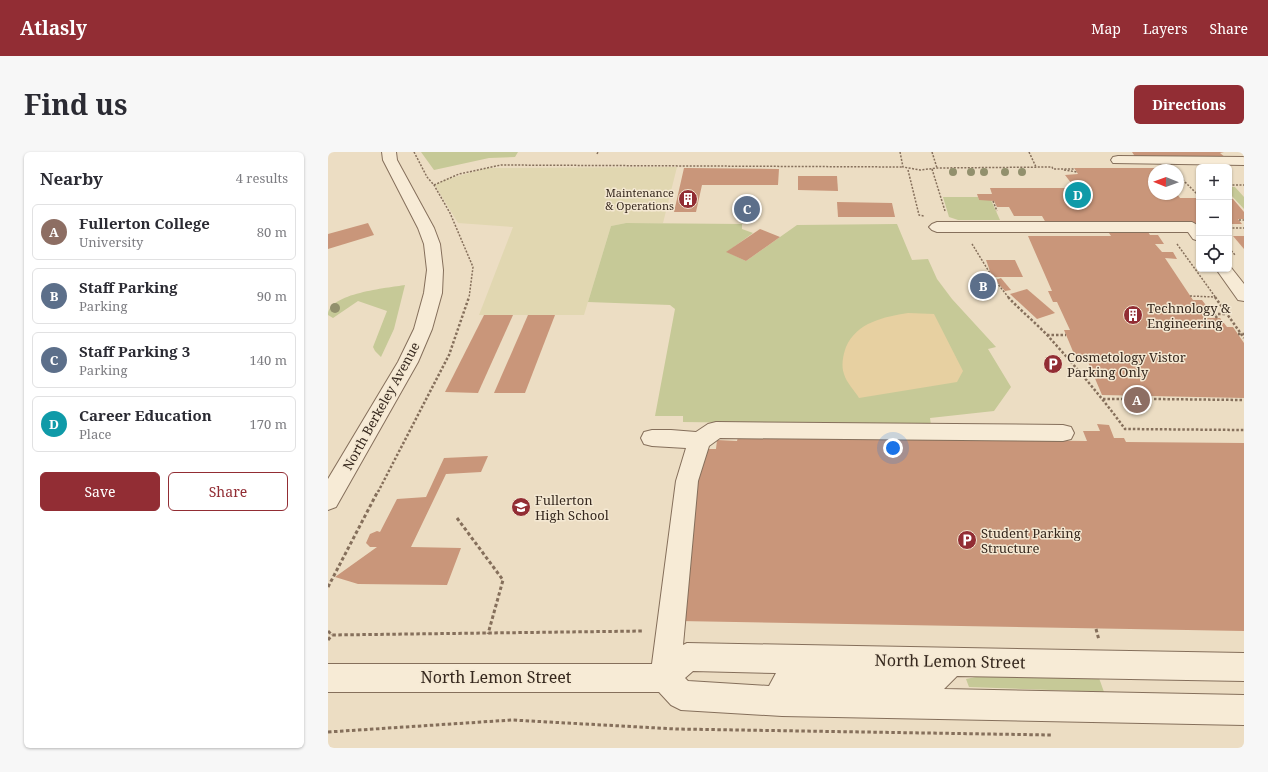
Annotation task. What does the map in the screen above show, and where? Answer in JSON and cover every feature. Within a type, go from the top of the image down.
[{"type":"street","name":"North Berkeley Avenue","points":[[328,500],[408,362],[423,329],[434,293],[435,270],[432,244],[426,228],[390,160],[389,152]]},
{"type":"street","points":[[1125,158],[1240,161]]},
{"type":"street","points":[[937,227],[1166,227],[1196,232]]},
{"type":"street","points":[[1226,272],[1244,296]]},
{"type":"street","points":[[652,438],[671,438],[699,441],[716,430],[1063,433]]},
{"type":"street","points":[[699,441],[687,481],[665,678],[681,695],[782,701],[1244,710]]},
{"type":"street","name":"North Lemon Street","points":[[328,678],[665,678],[687,657],[1244,666]]},
{"type":"street","points":[[782,701],[783,688],[788,679],[799,677],[932,681],[952,661]]},
{"type":"path","points":[[900,152],[903,168]]},
{"type":"path","points":[[932,152],[937,168]]},
{"type":"path","points":[[1029,152],[1036,167]]},
{"type":"path","points":[[434,185],[459,174],[501,165],[903,168],[908,170],[937,168],[1052,167],[1053,169],[1076,170]]},
{"type":"path","points":[[932,169],[946,213]]},
{"type":"path","points":[[908,170],[919,215]]},
{"type":"path","points":[[1184,181],[1196,193]]},
{"type":"path","points":[[1232,185],[1244,185]]},
{"type":"path","points":[[1239,220],[1244,220]]},
{"type":"path","points":[[962,227],[965,236],[969,236],[993,278],[1009,298],[1047,335],[1103,398],[1124,428],[1244,430]]},
{"type":"path","points":[[1166,227],[1227,314],[1243,334],[1244,338]]},
{"type":"path","points":[[1232,228],[1244,228]]},
{"type":"path","points":[[1190,296],[1215,296]]},
{"type":"path","points":[[1217,318],[1214,314],[1227,314]]},
{"type":"path","points":[[1238,334],[1243,334]]},
{"type":"path","points":[[1047,335],[1066,335]]},
{"type":"path","points":[[1103,398],[1150,399],[1149,397]]},
{"type":"path","points":[[1154,398],[1244,400]]},
{"type":"path","points":[[457,518],[503,580],[488,634]]},
{"type":"path","points":[[328,640],[332,635]]},
{"type":"shaded area","points":[[677,167],[663,223],[626,223],[611,226],[584,315],[479,315],[513,227],[458,223],[435,185],[444,180],[487,168]]},
{"type":"green space","points":[[421,152],[518,152],[515,157],[489,158],[434,170]]},
{"type":"green space","points":[[1232,187],[1235,187],[1244,197],[1244,209],[1232,196]]},
{"type":"green space","points":[[943,197],[978,197],[979,200],[991,200],[1000,220],[958,220],[949,217]]},
{"type":"green space","points":[[626,223],[742,224],[742,229],[753,233],[727,252],[746,261],[797,225],[897,224],[912,260],[928,259],[937,279],[952,299],[996,347],[988,349],[1011,387],[994,411],[930,418],[931,425],[683,422],[683,416],[655,416],[675,309],[670,305],[588,302],[611,226]]},
{"type":"green space","points":[[405,285],[394,329],[381,357],[373,347],[387,311],[358,301],[333,318],[328,315],[331,308],[338,301],[348,297],[373,290]]},
{"type":"green space","points":[[990,674],[1099,678],[1104,692],[969,687],[966,679]]},
{"type":"sand","points":[[908,313],[934,314],[963,371],[957,382],[859,398],[844,374],[843,360],[846,347],[857,332],[864,326],[890,316]]},
{"type":"building","points":[[1132,152],[1224,152],[1220,153],[1226,158],[1136,158]]},
{"type":"building","name":"Maintenance & Operations","points":[[684,168],[779,169],[778,185],[702,185],[696,212],[674,212]]},
{"type":"building","points":[[1074,168],[1148,168],[1148,200],[1184,200],[1184,198],[1196,198],[1196,224],[1046,223],[1042,216],[1014,216],[1009,207],[997,207],[994,201],[979,200],[977,194],[992,194],[990,188],[1075,188],[1065,175],[1078,174]]},
{"type":"building","points":[[798,176],[837,176],[838,191],[798,190]]},
{"type":"building","points":[[1232,199],[1244,212],[1244,219],[1238,219],[1242,224],[1232,224]]},
{"type":"building","points":[[837,202],[892,203],[895,217],[838,217]]},
{"type":"building","points":[[368,223],[374,235],[328,249],[328,234]]},
{"type":"building","points":[[760,229],[780,237],[746,261],[726,252]]},
{"type":"building","name":"Technology & Engineering","points":[[1148,232],[1150,235],[1158,235],[1164,244],[1155,244],[1162,252],[1173,252],[1177,259],[1165,258],[1193,300],[1202,300],[1211,312],[1202,312],[1205,318],[1220,318],[1227,327],[1233,327],[1244,343],[1244,398],[1102,395],[1088,362],[1077,361],[1064,330],[1070,330],[1057,302],[1053,302],[1048,291],[1052,291],[1028,236],[1111,236],[1109,233]]},
{"type":"building","points":[[1233,236],[1244,236],[1244,249]]},
{"type":"building","points":[[986,260],[1015,260],[1023,277],[992,277]]},
{"type":"building","points":[[1001,278],[1011,290],[1005,291],[995,280]]},
{"type":"building","points":[[1027,289],[1055,313],[1037,319],[1010,294]]},
{"type":"building","points":[[484,315],[513,315],[478,393],[445,392]]},
{"type":"building","points":[[528,315],[555,315],[525,393],[494,393]]},
{"type":"building","name":"Student Parking Structure","points":[[1097,424],[1109,425],[1114,438],[1124,438],[1126,442],[1244,443],[1244,631],[679,621],[701,460],[704,449],[716,449],[717,440],[737,441],[738,437],[1087,441],[1083,431],[1100,431]]},
{"type":"building","points":[[488,456],[481,472],[446,474],[411,547],[461,548],[447,585],[358,584],[335,577],[377,547],[370,547],[366,543],[370,534],[377,531],[380,532],[397,499],[426,497],[444,458]]},
{"type":"place","name":"Career Education","points":[[1078,195]]},
{"type":"place","name":"Maintenance & Operations","points":[[688,199]]},
{"type":"place","name":"Staff Parking 3","points":[[747,209]]},
{"type":"place","name":"Staff Parking","points":[[983,286]]},
{"type":"place","name":"Technology & Engineering","points":[[1133,315]]},
{"type":"place","name":"Cosmetology Vistor Parking Only","points":[[1053,364]]},
{"type":"place","name":"Fullerton College","points":[[1137,400]]},
{"type":"place","name":"Fullerton High School","points":[[521,507]]},
{"type":"place","name":"Student Parking Structure","points":[[967,540]]}]
